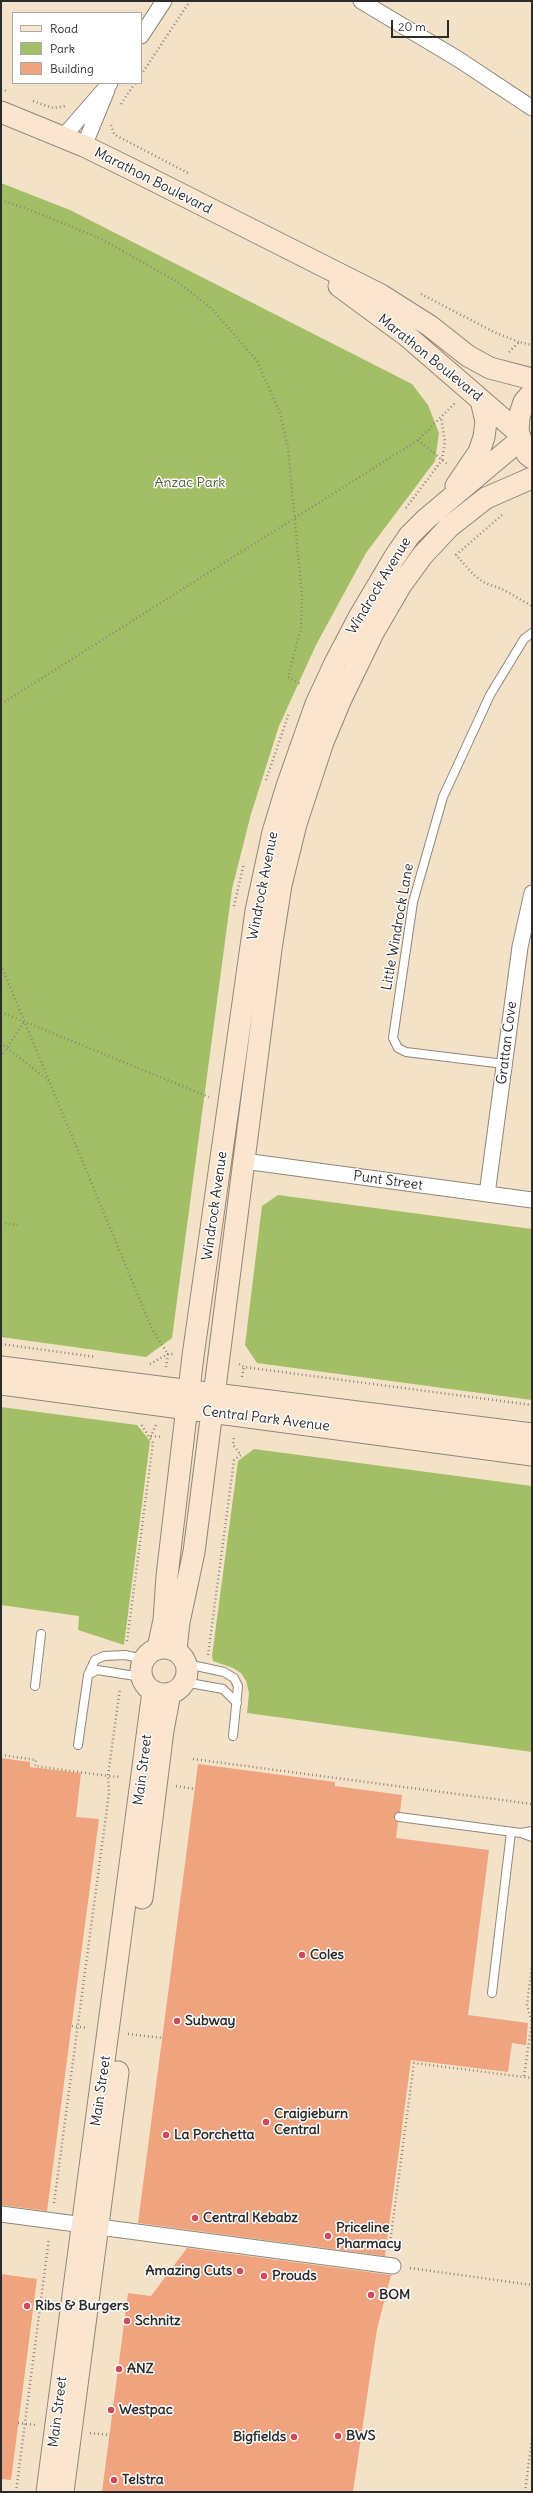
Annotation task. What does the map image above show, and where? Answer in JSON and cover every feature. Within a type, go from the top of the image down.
[{"type":"street","points":[[142,34],[164,1]]},
{"type":"street","points":[[361,1],[458,59],[532,108]]},
{"type":"street","points":[[63,137],[109,84]]},
{"type":"street","points":[[84,146],[110,84]]},
{"type":"street","name":"Marathon Boulevard","points":[[1,112],[84,146],[302,257],[381,295],[430,326],[468,356],[490,368],[532,379]]},
{"type":"street","name":"Marathon Boulevard","points":[[302,257],[407,336],[519,436],[532,458]]},
{"type":"street","points":[[519,436],[519,417],[524,402],[532,393]]},
{"type":"street","points":[[448,498],[479,452],[484,437],[486,422],[474,395]]},
{"type":"street","name":"Windrock Avenue","points":[[187,1410],[189,1389],[184,1355],[222,1158],[256,911],[273,832],[300,746],[316,704],[359,617],[394,558],[409,536],[448,498],[491,466],[519,436]]},
{"type":"street","name":"Windrock Avenue","points":[[213,1402],[251,1096],[281,885],[307,788],[338,706],[373,633],[401,585],[422,556],[449,527],[486,498],[532,478]]},
{"type":"street","name":"Grattan Cove","points":[[487,1194],[520,947],[532,893]]},
{"type":"street","points":[[222,1158],[244,1161]]},
{"type":"street","name":"Punt Street","points":[[244,1161],[532,1200]]},
{"type":"street","name":"Central Park Avenue","points":[[1,1366],[189,1389],[213,1402],[532,1434]]},
{"type":"street","name":"Central Park Avenue","points":[[1,1384],[187,1410],[213,1402]]},
{"type":"street","name":"Main Street","points":[[161,1669],[179,1622],[194,1552],[213,1402]]},
{"type":"street","name":"Central Park Avenue","points":[[238,1405],[532,1455]]},
{"type":"street","name":"Main Street","points":[[47,2492],[90,2226],[163,1730],[161,1669],[166,1576],[187,1410]]},
{"type":"street","points":[[1,2214],[390,2266]]},
{"type":"street","name":"Main Street","points":[[63,2492],[90,2226]]},
{"type":"lane","name":"Little Windrock Lane","points":[[504,1064],[406,1052],[398,1048],[393,1038],[413,902],[443,797],[490,695],[524,639],[532,633]]},
{"type":"lane","points":[[34,1686],[41,1634]]},
{"type":"lane","points":[[78,1745],[88,1675],[95,1660],[104,1656],[161,1669],[223,1689],[237,1702]]},
{"type":"lane","points":[[88,1675],[97,1670],[161,1669],[234,1678],[238,1686],[232,1736]]},
{"type":"lane","points":[[399,1817],[521,1833],[532,1837]]},
{"type":"lane","points":[[521,1833],[532,1831]]},
{"type":"lane","points":[[492,1994],[511,1832]]},
{"type":"path","points":[[142,73],[190,1]]},
{"type":"path","points":[[119,107],[134,84]]},
{"type":"path","points":[[112,126],[113,119]]},
{"type":"path","points":[[1,200],[33,210],[99,238],[141,260],[178,282],[212,309],[233,331],[257,361],[280,413],[288,448],[302,596],[301,628],[288,677],[302,686]]},
{"type":"path","points":[[490,368],[519,342],[532,345]]},
{"type":"path","points":[[1,704],[294,520],[418,440],[474,395]]},
{"type":"path","points":[[504,513],[456,555],[473,574],[483,582],[504,590],[532,606]]},
{"type":"path","points":[[1,965],[152,1329],[168,1354],[152,1364],[144,1363]]},
{"type":"path","points":[[1,1012],[209,1097]]},
{"type":"path","points":[[1,1057],[24,1022]]},
{"type":"path","points":[[1,1043],[50,1082]]},
{"type":"path","points":[[1,1223],[19,1225]]},
{"type":"path","points":[[1,1344],[99,1357]]},
{"type":"path","points":[[219,1360],[235,1362],[244,1367],[532,1405]]},
{"type":"path","points":[[1,1755],[36,1760],[35,1766],[108,1776],[109,1765],[161,1669],[234,1460],[240,1455],[232,1445],[244,1367]]},
{"type":"path","points":[[140,1421],[153,1443],[161,1669]]},
{"type":"path","points":[[193,1759],[532,1804]]},
{"type":"path","points":[[16,2492],[109,1793]]},
{"type":"path","points":[[524,2076],[532,2022],[527,2005],[532,1964]]},
{"type":"path","points":[[532,2078],[414,2063],[390,2266],[532,2285]]},
{"type":"path","points":[[525,2492],[532,2438]]},
{"type":"green space","name":"Anzac Park","points":[[1,183],[70,210],[412,384],[428,405],[439,433],[435,461],[366,553],[316,645],[279,726],[251,814],[232,889],[172,1338],[146,1357],[1,1337]]},
{"type":"green space","points":[[278,1195],[532,1229],[532,1400],[257,1363],[245,1345],[262,1206]]},
{"type":"green space","points":[[1,1407],[137,1425],[150,1441],[124,1645],[78,1630],[79,1616],[1,1605]]},
{"type":"green space","points":[[254,1449],[532,1486],[532,1752],[247,1713],[249,1693],[246,1681],[241,1673],[233,1668],[213,1661],[212,1656],[238,1461]]},
{"type":"building","points":[[1,1758],[30,1762],[30,1767],[81,1773],[76,1817],[99,1819],[47,2211],[1,2205]]},
{"type":"building","points":[[198,1764],[335,1782],[335,1786],[402,1795],[400,1812],[394,1817],[398,1822],[396,1838],[489,1850],[468,2015],[528,2023],[526,2045],[512,2043],[508,2072],[411,2060],[385,2256],[138,2223]]},
{"type":"building","points":[[187,2248],[391,2275],[377,2329],[353,2492],[102,2492],[128,2293],[151,2296]]},
{"type":"building","points":[[1,2274],[37,2279],[11,2480],[1,2479]]},
{"type":"place","name":"Coles","points":[[302,1955]]},
{"type":"place","name":"Subway","points":[[177,2021]]},
{"type":"place","name":"Craigieburn Central","points":[[266,2122]]},
{"type":"place","name":"La Porchetta","points":[[166,2135]]},
{"type":"place","name":"Central Kebabz","points":[[195,2218]]},
{"type":"place","name":"Priceline Pharmacy","points":[[328,2236]]},
{"type":"place","name":"Amazing Cuts","points":[[240,2271]]},
{"type":"place","name":"Prouds","points":[[264,2276]]},
{"type":"place","name":"BOM","points":[[371,2295]]},
{"type":"place","name":"Ribs & Burgers","points":[[27,2306]]},
{"type":"place","name":"Schnitz","points":[[127,2321]]},
{"type":"place","name":"ANZ","points":[[119,2369]]},
{"type":"place","name":"Westpac","points":[[111,2410]]},
{"type":"place","name":"BWS","points":[[338,2436]]},
{"type":"place","name":"Bigfields","points":[[294,2437]]},
{"type":"place","name":"Telstra","points":[[114,2480]]}]
